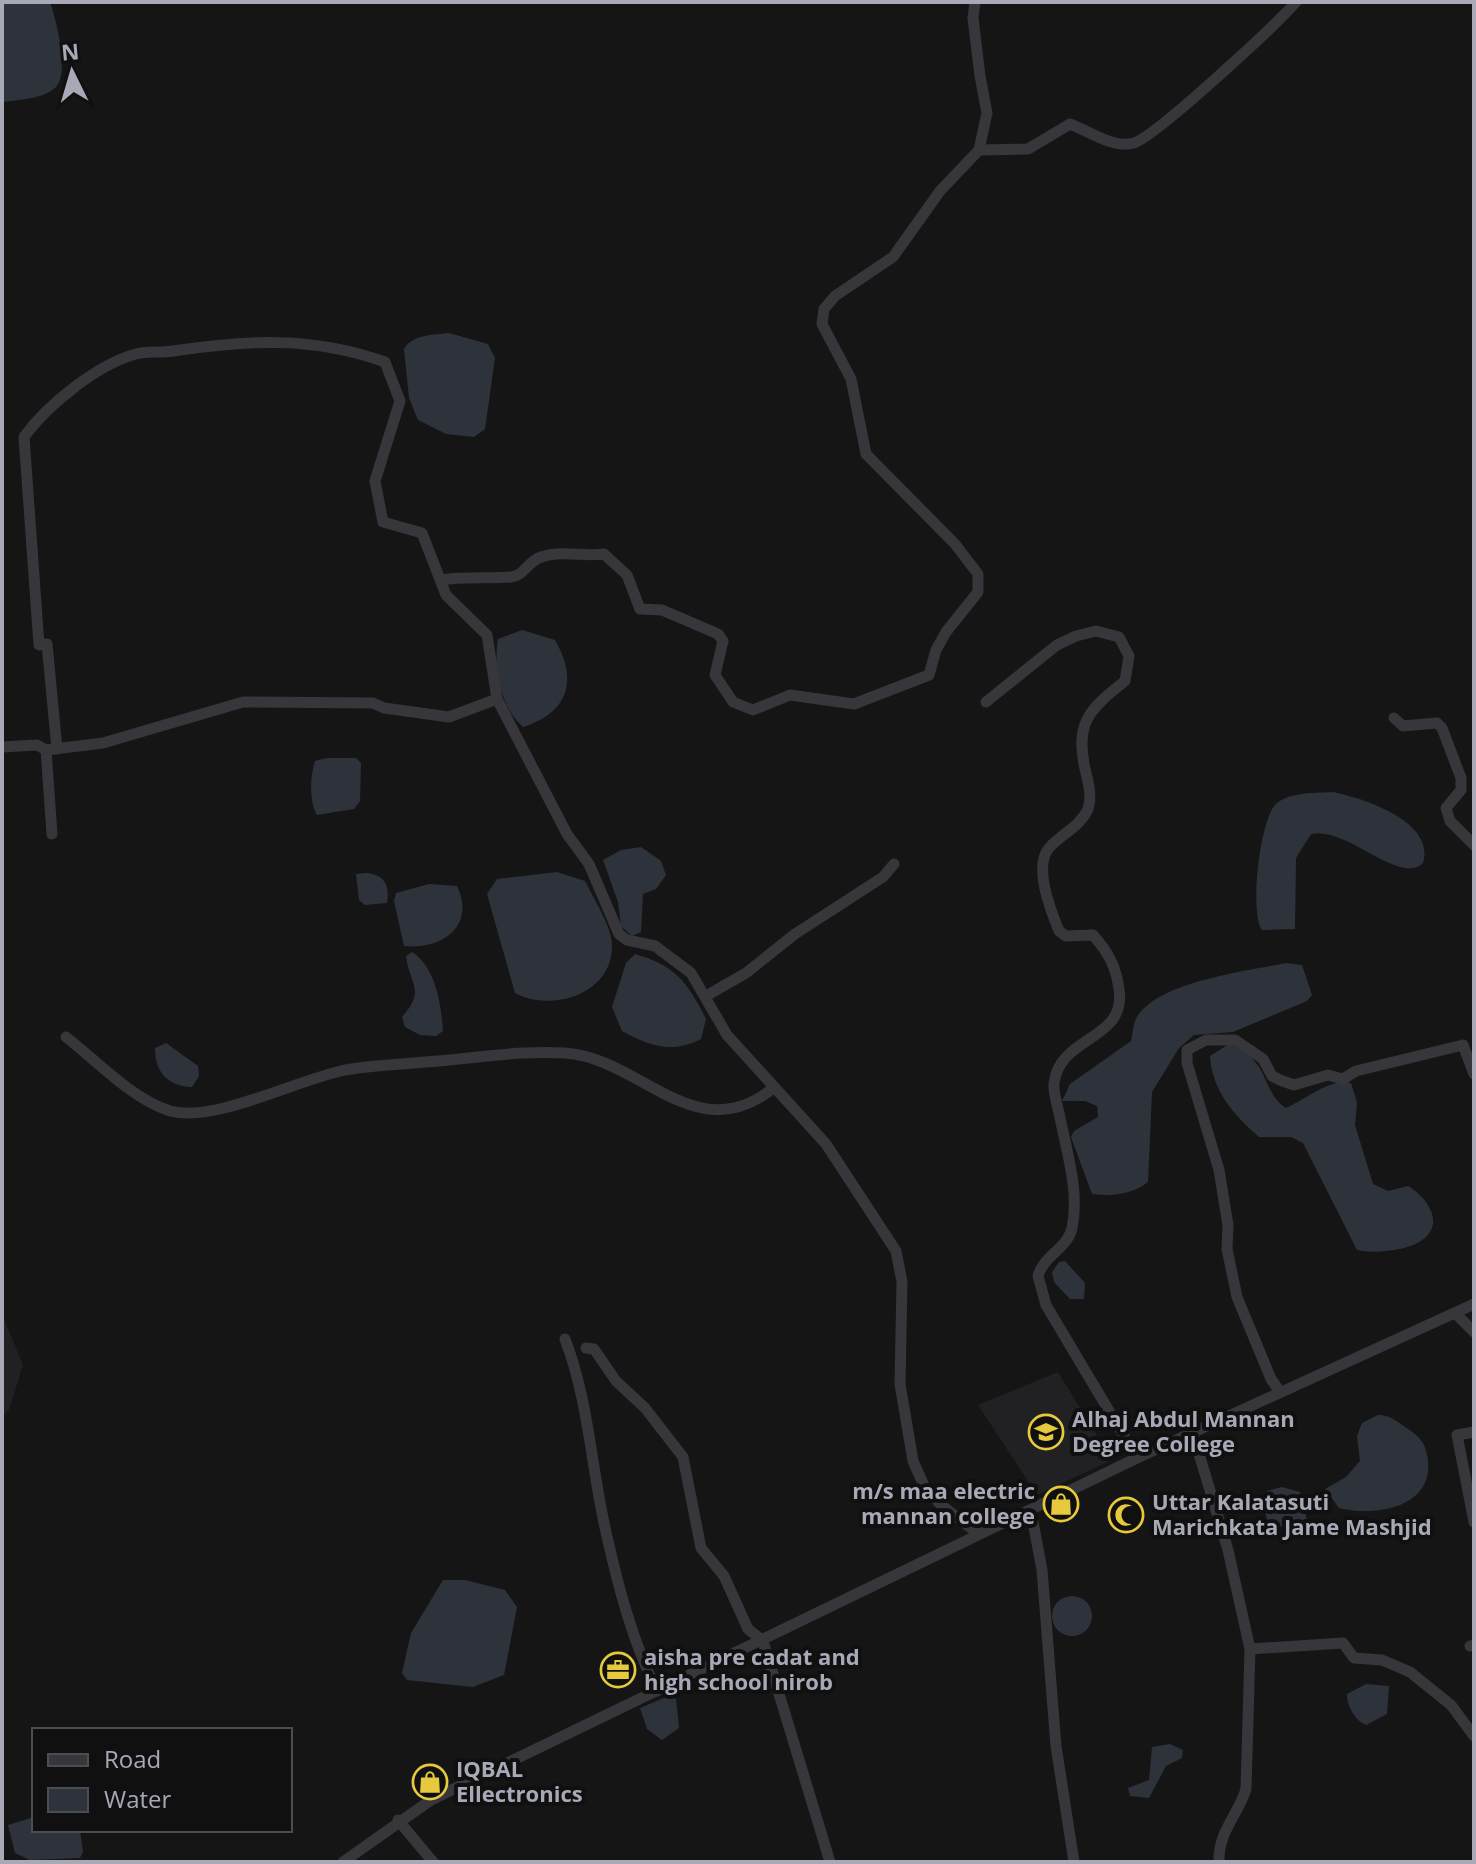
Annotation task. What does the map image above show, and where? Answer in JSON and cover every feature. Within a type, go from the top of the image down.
[{"type":"street","points":[[441,580],[472,575],[514,577],[524,572],[530,561],[553,554],[604,554],[627,575],[640,609],[662,610],[718,634],[723,641],[715,675],[733,702],[745,709],[753,710],[790,695],[854,704],[929,675],[936,650],[946,632],[978,592],[978,574],[955,544],[866,454],[851,379],[822,324],[824,309],[835,296],[893,257],[940,191],[979,150],[987,113],[975,32],[975,2]]},
{"type":"street","points":[[979,150],[1028,149],[1070,124],[1109,141],[1135,143],[1165,121],[1293,3]]},
{"type":"street","points":[[52,834],[47,644],[39,645],[24,437],[36,420],[89,377],[137,353],[261,340],[310,344],[385,362],[400,401],[375,481],[383,522],[422,533],[446,595],[487,635],[497,699],[567,834],[589,864],[619,934],[627,940],[655,946],[691,973],[727,1035],[772,1089],[785,1096],[826,1144],[896,1251],[902,1282],[900,1384],[913,1461],[925,1488],[979,1534]]},
{"type":"street","points":[[986,702],[1057,645],[1088,631],[1119,637],[1129,656],[1125,681],[1089,711],[1079,745],[1089,785],[1087,811],[1062,839],[1050,847],[1042,866],[1059,931],[1066,936],[1093,935],[1112,959],[1120,1012],[1114,1020],[1074,1049],[1054,1082],[1074,1209],[1069,1239],[1045,1262],[1038,1276],[1046,1305],[1137,1458]]},
{"type":"street","points":[[2,747],[37,745],[51,750],[103,743],[243,702],[348,701],[449,717],[497,699]]},
{"type":"street","points":[[1394,718],[1403,726],[1437,723],[1442,728],[1461,778],[1461,790],[1446,808],[1450,821],[1474,845]]},
{"type":"street","points":[[706,996],[746,973],[795,934],[883,877],[894,864]]},
{"type":"street","points":[[66,1037],[135,1091],[170,1111],[184,1113],[222,1109],[288,1086],[361,1067],[565,1053],[598,1059],[687,1106],[722,1109],[749,1105],[772,1089]]},
{"type":"street","points":[[1280,1392],[1251,1332],[1230,1270],[1223,1191],[1187,1063],[1187,1050],[1206,1040],[1235,1040],[1263,1059],[1272,1076],[1294,1085],[1328,1075],[1343,1079],[1356,1071],[1463,1045],[1474,1074]]},
{"type":"street","points":[[343,1862],[398,1820],[431,1800],[1137,1458],[1474,1304]]},
{"type":"street","points":[[1455,1313],[1474,1332]]},
{"type":"street","points":[[565,1339],[587,1411],[605,1530],[630,1627],[657,1691]]},
{"type":"street","points":[[586,1348],[594,1349],[616,1381],[645,1408],[683,1457],[701,1548],[724,1576],[748,1629],[763,1641],[830,1862]]},
{"type":"street","points":[[1474,1432],[1457,1435],[1474,1522]]},
{"type":"street","points":[[1193,1434],[1228,1550],[1250,1649],[1246,1789],[1225,1827],[1218,1846],[1219,1862]]},
{"type":"street","points":[[1031,1511],[1042,1570],[1056,1746],[1074,1862]]},
{"type":"street","points":[[1250,1649],[1345,1644],[1354,1658],[1382,1660],[1415,1675],[1451,1705],[1474,1736]]},
{"type":"street","points":[[398,1820],[433,1862]]},
{"type":"shaded area","points":[[2,1314],[23,1365],[9,1410],[2,1416]]},
{"type":"shaded area","name":"Alhaj Abdul Mannan Degree College","points":[[1058,1372],[1112,1460],[1037,1495],[978,1405]]},
{"type":"water","points":[[2,2],[50,2],[62,58],[60,80],[51,91],[2,102]]},
{"type":"water","points":[[449,333],[488,344],[495,358],[485,429],[474,437],[446,434],[418,420],[409,398],[404,349],[418,338]]},
{"type":"water","points":[[522,630],[555,640],[566,668],[567,681],[565,693],[551,713],[523,727],[504,698],[497,662],[498,639]]},
{"type":"water","points":[[356,758],[361,763],[360,801],[354,809],[317,815],[312,796],[312,774],[315,761]]},
{"type":"water","points":[[1333,792],[1378,806],[1408,824],[1424,848],[1423,863],[1413,868],[1400,867],[1340,838],[1311,834],[1296,858],[1295,929],[1262,930],[1256,905],[1258,865],[1271,811],[1277,803],[1289,797]]},
{"type":"water","points":[[641,847],[661,861],[666,875],[656,889],[643,894],[641,932],[632,936],[621,926],[618,902],[603,860],[621,850]]},
{"type":"water","points":[[557,872],[585,881],[608,929],[612,944],[610,961],[603,976],[578,995],[546,1001],[530,999],[515,993],[487,894],[497,879]]},
{"type":"water","points":[[366,873],[384,882],[388,891],[387,903],[365,905],[359,900],[356,874]]},
{"type":"water","points":[[429,884],[457,886],[462,900],[459,924],[452,932],[431,944],[404,946],[394,901],[396,893]]},
{"type":"water","points":[[412,952],[427,967],[436,987],[443,1031],[436,1036],[420,1035],[405,1027],[402,1017],[415,994],[406,956]]},
{"type":"water","points":[[635,954],[670,970],[693,995],[706,1019],[701,1039],[670,1047],[642,1041],[622,1031],[612,1007],[626,963]]},
{"type":"water","points":[[1286,963],[1302,965],[1312,995],[1307,1001],[1233,1032],[1194,1035],[1179,1048],[1152,1092],[1148,1182],[1122,1194],[1092,1194],[1071,1137],[1074,1131],[1098,1117],[1097,1106],[1085,1101],[1062,1101],[1070,1084],[1131,1041],[1137,1017],[1164,994],[1228,974]]},
{"type":"water","points":[[166,1043],[198,1066],[199,1076],[192,1087],[170,1081],[160,1071],[155,1048]]},
{"type":"water","points":[[1229,1044],[1252,1059],[1272,1093],[1286,1108],[1326,1087],[1351,1083],[1357,1102],[1355,1125],[1373,1184],[1388,1191],[1408,1186],[1420,1195],[1433,1216],[1431,1231],[1425,1238],[1411,1246],[1392,1250],[1357,1250],[1303,1143],[1291,1137],[1259,1137],[1226,1101],[1215,1080],[1210,1056]]},
{"type":"water","points":[[1065,1261],[1085,1283],[1084,1299],[1070,1299],[1054,1282],[1052,1272],[1059,1262]]},
{"type":"water","points":[[1378,1415],[1395,1420],[1421,1441],[1427,1454],[1427,1477],[1411,1499],[1398,1506],[1368,1511],[1339,1508],[1325,1489],[1346,1477],[1360,1461],[1357,1436],[1362,1423]]},
{"type":"water","points":[[1282,1487],[1300,1492],[1307,1520],[1277,1528],[1268,1526],[1263,1498],[1267,1491]]},
{"type":"water","points":[[443,1580],[465,1580],[505,1590],[517,1607],[504,1675],[473,1687],[407,1680],[402,1673],[411,1633]]},
{"type":"water","points":[[1072,1596],[1086,1602],[1092,1616],[1086,1630],[1072,1636],[1058,1630],[1052,1616],[1058,1602]]},
{"type":"water","points":[[1366,1684],[1389,1686],[1387,1714],[1366,1725],[1352,1712],[1347,1694]]},
{"type":"water","points":[[671,1695],[676,1698],[679,1728],[662,1740],[647,1729],[640,1708]]},
{"type":"water","points":[[1170,1744],[1183,1750],[1182,1758],[1166,1766],[1149,1798],[1130,1796],[1128,1788],[1149,1780],[1152,1747]]},
{"type":"water","points":[[32,1818],[32,1832],[80,1832],[83,1852],[80,1858],[30,1860],[15,1853],[8,1825]]},
{"type":"place","name":"Alhaj Abdul Mannan Degree College","points":[[1046,1432]]},
{"type":"place","name":"m/s maa electric mannan college","points":[[1061,1504]]},
{"type":"place","name":"Uttar Kalatasuti Marichkata Jame Mashjid","points":[[1126,1515]]},
{"type":"place","name":"aisha pre cadat and high school nirob","points":[[618,1670]]},
{"type":"place","name":"IQBAL Ellectronics","points":[[430,1782]]}]
